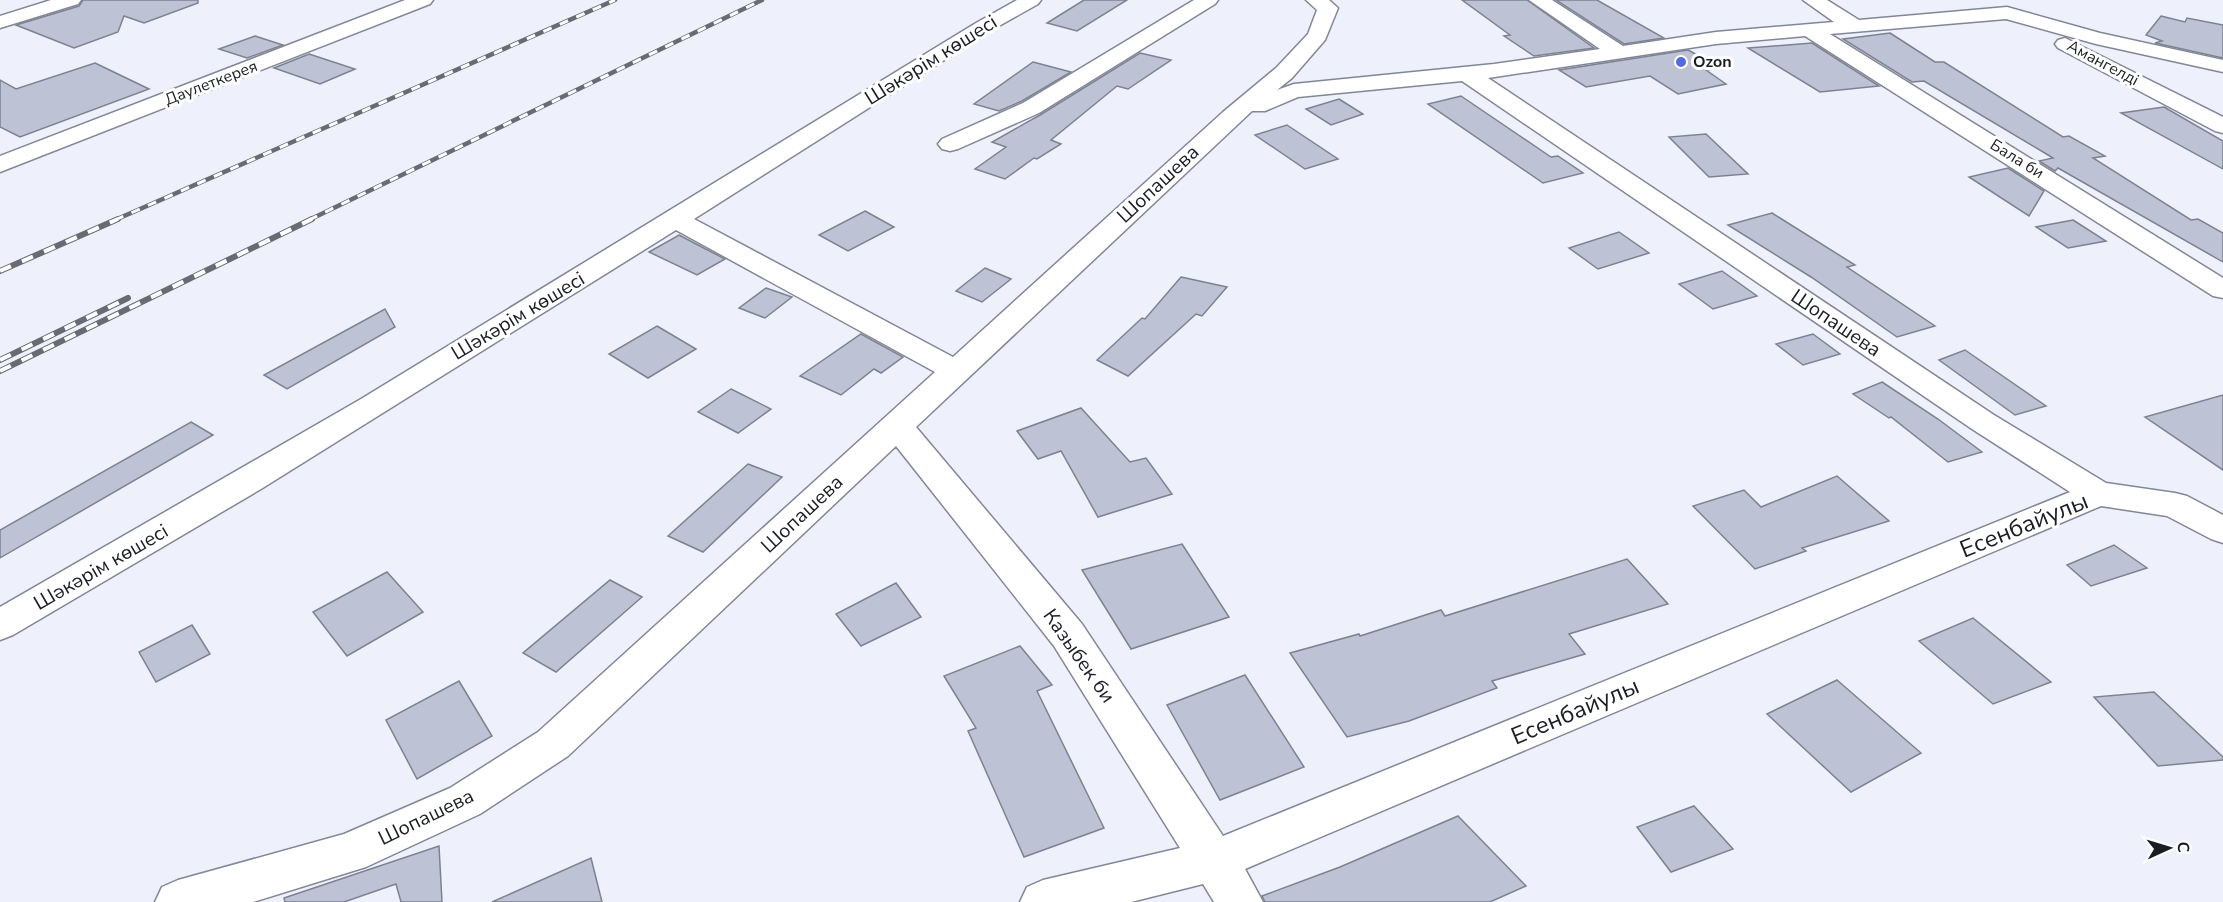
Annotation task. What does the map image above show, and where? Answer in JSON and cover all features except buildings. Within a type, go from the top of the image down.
[{"type":"street","points":[[0,22],[71,0]]},
{"type":"street","name":"Даулеткерея","points":[[0,165],[423,0]]},
{"type":"street","name":"Шәкәрім көшесі","points":[[0,625],[126,554],[675,219],[983,27],[1031,0]]},
{"type":"street","points":[[950,144],[1031,108],[1208,0]]},
{"type":"street","name":"Шопашева","points":[[178,902],[350,853],[465,801],[553,744],[1231,117],[1284,73],[1318,36],[1328,8],[1316,0]]},
{"type":"street","points":[[1539,0],[1620,52]]},
{"type":"street","points":[[1813,0],[1855,26]]},
{"type":"street","name":"Амангелді","points":[[1982,0],[2223,126]]},
{"type":"street","points":[[1231,117],[1294,91],[1467,74],[1716,38],[2007,13],[2096,38],[2223,66]]},
{"type":"street","name":"Бала би","points":[[1809,30],[2223,290]]},
{"type":"street","name":"Шопашева","points":[[1467,74],[1983,422],[2098,494],[2175,505],[2223,530]]},
{"type":"street","points":[[675,219],[956,371]]},
{"type":"street","name":"Казыбек би","points":[[897,426],[1068,635],[1240,902]]},
{"type":"street","name":"Есенбайулы","points":[[1043,902],[1214,861],[2098,494]]},
{"type":"railway","points":[[115,220],[615,0]]},
{"type":"railway","points":[[309,220],[762,0]]},
{"type":"railway","points":[[0,271],[118,219]]},
{"type":"railway","points":[[0,371],[312,219]]},
{"type":"railway","points":[[0,360],[128,298]]},
{"type":"place","name":"Ozon","points":[[1681,62]]}]
